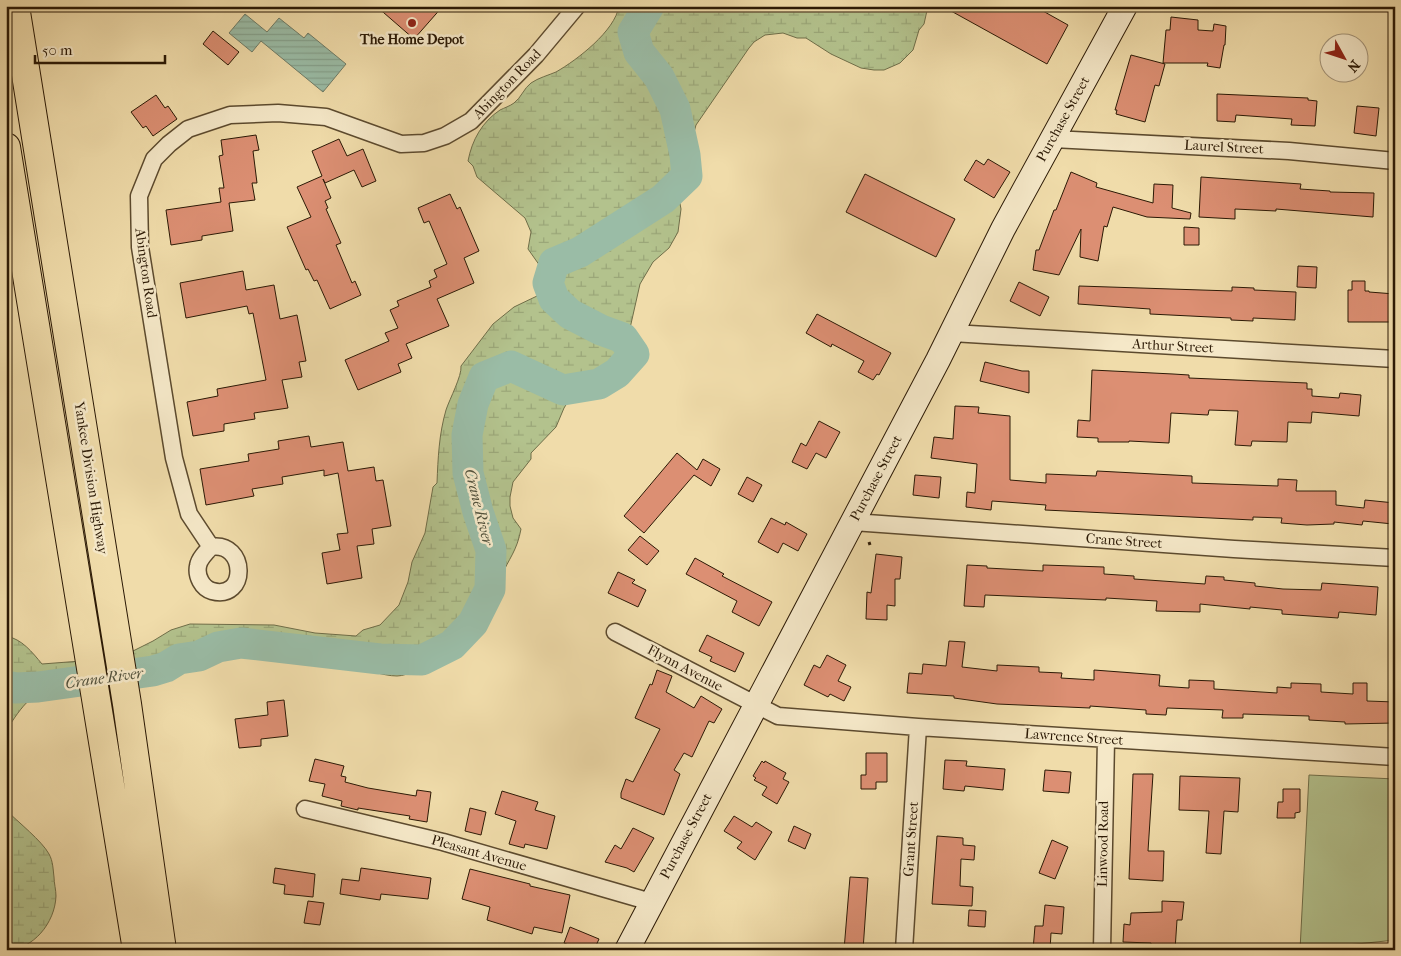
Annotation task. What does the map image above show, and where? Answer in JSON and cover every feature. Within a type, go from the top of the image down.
[{"type":"highway","name":"Yankee Division Highway","points":[[16,6],[127,704],[162,950]]},
{"type":"highway","points":[[6,147],[137,950]]},
{"type":"highway","points":[[122,856],[122,950]]},
{"type":"highway","points":[[150,860],[179,950]]},
{"type":"street","name":"Abington Road","points":[[211,547],[190,514],[174,458],[140,247],[139,196],[154,159],[188,129],[230,115],[278,112],[326,117],[401,144],[424,143],[445,136],[471,121],[536,55],[577,6]]},
{"type":"street","name":"Purchase Street","points":[[627,950],[952,333],[1003,229],[1125,6]]},
{"type":"street","name":"Laurel Street","points":[[1052,139],[1289,150],[1395,160]]},
{"type":"street","name":"Arthur Street","points":[[952,333],[1395,359]]},
{"type":"street","name":"Crane Street","points":[[853,522],[1395,558]]},
{"type":"street","name":"Flynn Avenue","points":[[614,632],[755,705]]},
{"type":"street","name":"Lawrence Street","points":[[755,705],[778,716],[918,727],[1395,757]]},
{"type":"street","name":"Grant Street","points":[[904,950],[918,727]]},
{"type":"street","name":"Linwood Road","points":[[1102,950],[1106,739]]},
{"type":"street","name":"Pleasant Avenue","points":[[306,809],[442,842],[651,902]]},
{"type":"green space","points":[[619,6],[928,6],[924,24],[919,30],[913,50],[900,63],[884,70],[861,68],[831,54],[806,38],[797,38],[783,33],[765,35],[754,42],[749,48],[696,125],[691,143],[692,174],[678,193],[681,209],[678,232],[669,248],[653,262],[640,284],[626,346],[617,362],[593,375],[574,392],[564,408],[556,427],[531,453],[531,459],[513,482],[510,506],[513,518],[521,529],[517,543],[499,581],[491,610],[485,622],[470,642],[460,650],[427,668],[397,676],[281,653],[247,652],[208,656],[186,662],[167,675],[118,679],[90,687],[66,685],[46,689],[23,706],[6,731],[6,636],[22,643],[42,664],[94,660],[125,655],[171,630],[190,624],[274,625],[315,633],[356,636],[363,630],[380,625],[399,605],[408,582],[412,562],[425,533],[433,487],[437,483],[442,428],[446,410],[460,375],[461,366],[493,324],[514,307],[537,296],[545,282],[540,266],[528,249],[531,232],[525,218],[477,177],[473,166],[468,161],[472,146],[488,120],[500,110],[516,101],[531,83],[565,67],[594,44],[603,35],[616,16]]},
{"type":"green space","points":[[1309,775],[1395,779],[1395,940],[1300,950]]},
{"type":"green space","points":[[6,810],[49,854],[53,865],[56,896],[52,916],[41,933],[25,945],[16,949],[6,950]]},
{"type":"shaded area","points":[[245,14],[267,32],[279,18],[304,38],[308,33],[346,64],[323,92],[261,41],[252,52],[229,33]]},
{"type":"building","name":"The Home Depot","points":[[376,6],[443,6],[414,39]]},
{"type":"building","points":[[942,6],[1034,6],[1068,25],[1047,64]]},
{"type":"building","points":[[1171,17],[1198,20],[1198,30],[1213,31],[1214,24],[1226,26],[1225,45],[1220,68],[1207,66],[1208,63],[1163,63],[1166,30],[1170,30]]},
{"type":"building","points":[[213,31],[239,52],[228,65],[203,44]]},
{"type":"building","points":[[1131,55],[1165,64],[1159,86],[1155,85],[1145,122],[1116,114],[1117,110],[1115,110]]},
{"type":"building","points":[[1217,94],[1308,98],[1308,100],[1317,101],[1315,126],[1291,125],[1292,119],[1236,115],[1235,122],[1217,121]]},
{"type":"building","points":[[156,95],[165,108],[168,106],[177,119],[153,136],[146,126],[143,128],[131,112]]},
{"type":"building","points":[[1357,106],[1379,108],[1376,136],[1354,133]]},
{"type":"building","points":[[256,135],[259,150],[253,151],[257,183],[252,183],[255,200],[229,203],[233,231],[202,236],[202,240],[171,245],[166,210],[221,202],[219,188],[224,188],[219,156],[223,155],[221,140]]},
{"type":"building","points":[[339,139],[347,156],[363,149],[376,181],[362,187],[354,170],[325,183],[323,179],[331,198],[325,201],[328,208],[326,209],[341,243],[336,245],[352,283],[355,281],[361,295],[330,309],[317,280],[314,281],[308,269],[306,270],[287,227],[311,217],[297,187],[322,176],[312,151]]},
{"type":"building","points":[[988,159],[1010,172],[994,198],[964,180],[976,160],[984,165]]},
{"type":"building","points":[[1071,172],[1097,183],[1096,187],[1153,203],[1154,184],[1173,185],[1172,208],[1191,213],[1190,219],[1147,217],[1113,207],[1107,227],[1104,226],[1098,261],[1080,257],[1081,229],[1059,275],[1033,270],[1036,250],[1039,250]]},
{"type":"building","points":[[865,174],[955,219],[936,257],[846,212]]},
{"type":"building","points":[[1201,177],[1301,184],[1300,189],[1330,192],[1374,193],[1373,217],[1276,209],[1276,211],[1235,209],[1235,219],[1199,217]]},
{"type":"building","points":[[450,194],[457,209],[460,207],[479,251],[464,258],[474,283],[437,299],[449,326],[406,344],[412,358],[398,364],[401,372],[358,390],[345,360],[389,341],[385,333],[398,328],[390,310],[399,306],[397,301],[431,287],[429,281],[437,277],[434,270],[447,264],[429,221],[424,223],[418,208]]},
{"type":"building","points":[[1184,227],[1199,228],[1199,245],[1184,245]]},
{"type":"building","points":[[1298,266],[1317,267],[1316,288],[1297,287]]},
{"type":"building","points":[[243,271],[246,290],[274,285],[280,319],[297,315],[306,361],[299,362],[302,377],[282,380],[288,408],[254,413],[255,419],[224,424],[224,431],[193,436],[187,402],[218,396],[217,389],[266,380],[253,313],[249,314],[247,306],[186,318],[180,283]]},
{"type":"building","points":[[1352,281],[1365,281],[1365,291],[1395,294],[1395,322],[1348,322],[1348,290],[1352,290]]},
{"type":"building","points":[[1019,282],[1049,297],[1040,316],[1010,301]]},
{"type":"building","points":[[1079,286],[1232,291],[1232,287],[1296,292],[1295,320],[1253,318],[1253,321],[1231,320],[1231,318],[1150,314],[1150,309],[1078,304]]},
{"type":"building","points":[[817,314],[891,353],[879,375],[877,374],[873,380],[858,372],[864,361],[832,344],[831,347],[806,333]]},
{"type":"building","points":[[985,362],[1029,371],[1029,393],[980,381]]},
{"type":"building","points":[[1092,370],[1189,375],[1189,378],[1307,383],[1307,389],[1312,389],[1312,396],[1339,398],[1340,393],[1361,395],[1359,416],[1312,412],[1311,423],[1288,422],[1287,442],[1252,441],[1251,446],[1235,445],[1238,411],[1209,410],[1208,415],[1171,413],[1169,443],[1098,442],[1098,438],[1077,437],[1078,420],[1090,421]]},
{"type":"building","points":[[955,406],[979,407],[978,413],[1010,416],[1010,480],[1046,483],[1046,474],[1096,476],[1097,471],[1192,476],[1192,483],[1278,486],[1278,479],[1297,480],[1296,491],[1336,491],[1336,505],[1364,508],[1365,500],[1395,503],[1393,524],[1363,521],[1362,525],[1334,522],[1334,524],[1307,525],[1281,523],[1282,518],[1253,517],[1253,520],[1045,510],[1046,505],[992,501],[991,510],[966,507],[967,492],[975,493],[977,464],[931,458],[934,437],[953,439]]},
{"type":"building","points":[[819,421],[840,432],[826,458],[816,453],[807,469],[792,462],[801,443],[806,446]]},
{"type":"building","points":[[309,436],[311,447],[343,442],[348,471],[374,467],[376,481],[383,480],[391,526],[372,529],[374,544],[357,546],[362,578],[327,584],[322,553],[340,550],[337,534],[348,533],[338,473],[324,476],[324,470],[282,477],[283,484],[252,489],[254,496],[206,505],[200,469],[249,461],[248,454],[279,449],[278,441]]},
{"type":"building","points":[[677,453],[697,470],[703,459],[720,469],[711,486],[694,475],[644,533],[624,516]]},
{"type":"building","points":[[915,475],[941,477],[939,498],[913,495]]},
{"type":"building","points":[[747,477],[762,485],[753,502],[738,494]]},
{"type":"building","points":[[771,518],[785,525],[786,522],[807,534],[798,551],[783,543],[778,553],[758,542]]},
{"type":"building","points":[[640,536],[659,551],[647,565],[628,550]]},
{"type":"building","points":[[876,554],[902,557],[900,579],[895,579],[895,606],[887,605],[887,620],[866,619],[867,592],[871,593]]},
{"type":"building","points":[[695,558],[724,574],[722,576],[772,602],[759,626],[732,612],[737,601],[686,574]]},
{"type":"building","points":[[967,565],[1043,571],[1043,565],[1104,567],[1104,574],[1134,576],[1134,579],[1205,584],[1206,576],[1224,577],[1224,580],[1255,583],[1255,586],[1283,589],[1321,590],[1322,583],[1378,587],[1376,615],[1339,612],[1338,618],[1282,614],[1282,610],[1200,604],[1200,612],[1156,611],[1157,601],[985,595],[984,607],[964,606]]},
{"type":"building","points":[[618,572],[635,580],[632,583],[646,590],[638,607],[608,593]]},
{"type":"building","points":[[707,635],[744,653],[735,672],[710,661],[712,657],[699,651]]},
{"type":"building","points":[[949,641],[965,642],[962,667],[997,671],[997,665],[1039,667],[1039,672],[1062,673],[1061,678],[1094,680],[1094,670],[1160,675],[1159,686],[1189,688],[1189,680],[1214,681],[1214,689],[1277,693],[1277,687],[1291,688],[1291,683],[1321,684],[1321,692],[1353,694],[1353,683],[1367,683],[1367,701],[1395,702],[1395,723],[1345,724],[1345,722],[1309,720],[1309,716],[1243,714],[1243,718],[1222,718],[1223,710],[1167,708],[1166,715],[1146,714],[1146,710],[1090,706],[1090,708],[997,704],[954,698],[954,696],[907,693],[909,673],[922,674],[923,664],[946,666]]},
{"type":"building","points":[[827,655],[846,665],[838,681],[851,687],[844,701],[830,694],[828,697],[804,685],[814,665],[820,668]]},
{"type":"building","points":[[657,670],[672,676],[666,692],[694,708],[701,696],[722,709],[714,723],[709,721],[692,757],[684,753],[674,770],[680,774],[664,815],[621,798],[626,779],[633,782],[660,729],[635,718],[650,684],[652,685]]},
{"type":"building","points":[[284,700],[288,736],[261,739],[261,746],[239,748],[235,719],[268,715],[267,702]]},
{"type":"building","points":[[866,753],[887,753],[887,782],[876,782],[876,789],[861,789],[861,775],[866,775]]},
{"type":"building","points":[[315,759],[344,766],[341,776],[346,777],[345,782],[416,796],[417,790],[431,792],[427,822],[409,819],[410,816],[358,808],[358,810],[341,806],[342,801],[322,796],[325,784],[309,781]]},
{"type":"building","points":[[945,760],[967,761],[966,766],[1005,769],[1003,790],[965,786],[964,791],[943,789]]},
{"type":"building","points":[[762,761],[786,773],[783,779],[789,782],[777,804],[762,795],[767,787],[754,780],[756,778],[753,776]]},
{"type":"building","points":[[1045,770],[1071,772],[1069,793],[1043,791]]},
{"type":"building","points":[[1133,774],[1153,774],[1148,851],[1164,851],[1163,881],[1129,879]]},
{"type":"building","points":[[1180,776],[1240,778],[1238,812],[1224,811],[1221,854],[1206,853],[1209,811],[1179,810]]},
{"type":"building","points":[[1283,789],[1300,789],[1300,812],[1295,813],[1295,818],[1277,818],[1278,802],[1283,802]]},
{"type":"building","points":[[502,791],[538,802],[535,810],[555,816],[547,849],[525,844],[524,848],[509,844],[516,821],[495,814]]},
{"type":"building","points":[[470,808],[486,812],[481,835],[465,831]]},
{"type":"building","points":[[734,816],[752,827],[756,822],[772,832],[755,860],[737,848],[742,842],[724,831]]},
{"type":"building","points":[[794,826],[811,834],[805,849],[788,841]]},
{"type":"building","points":[[633,828],[654,838],[634,872],[605,862],[615,845],[621,849]]},
{"type":"building","points":[[937,836],[963,838],[963,845],[975,846],[974,860],[961,859],[960,886],[973,887],[972,906],[932,904]]},
{"type":"building","points":[[1052,840],[1068,847],[1055,879],[1039,873]]},
{"type":"building","points":[[275,868],[315,874],[313,897],[284,894],[285,885],[273,883]]},
{"type":"building","points":[[361,868],[431,878],[428,899],[381,894],[380,900],[340,894],[342,879],[359,881]]},
{"type":"building","points":[[470,869],[570,895],[562,933],[534,927],[532,934],[487,920],[490,907],[462,899]]},
{"type":"building","points":[[850,877],[868,878],[863,950],[844,950]]},
{"type":"building","points":[[308,901],[324,903],[320,925],[304,923]]},
{"type":"building","points":[[1162,901],[1184,902],[1182,920],[1177,920],[1175,950],[1151,950],[1151,943],[1123,942],[1124,924],[1130,925],[1131,913],[1162,912]]},
{"type":"building","points":[[1045,905],[1064,907],[1062,934],[1051,933],[1050,950],[1033,950],[1035,926],[1043,926]]},
{"type":"building","points":[[969,910],[986,911],[985,927],[968,926]]},
{"type":"building","points":[[570,927],[599,939],[594,950],[569,950],[571,946],[564,943]]},
{"type":"waterway","name":"Crane River","points":[[6,686],[16,688],[38,687],[153,671],[166,667],[179,659],[199,656],[218,647],[241,643],[380,659],[422,660],[452,645],[473,623],[490,589],[491,550],[478,512],[468,473],[467,435],[473,404],[484,377],[511,366],[563,390],[599,384],[617,373],[634,354],[623,338],[601,330],[570,314],[554,299],[548,283],[554,263],[580,252],[663,199],[687,176],[685,155],[675,109],[659,77],[639,52],[633,32],[649,6]]},
{"type":"place","name":"The Home Depot","points":[[412,23]]}]
